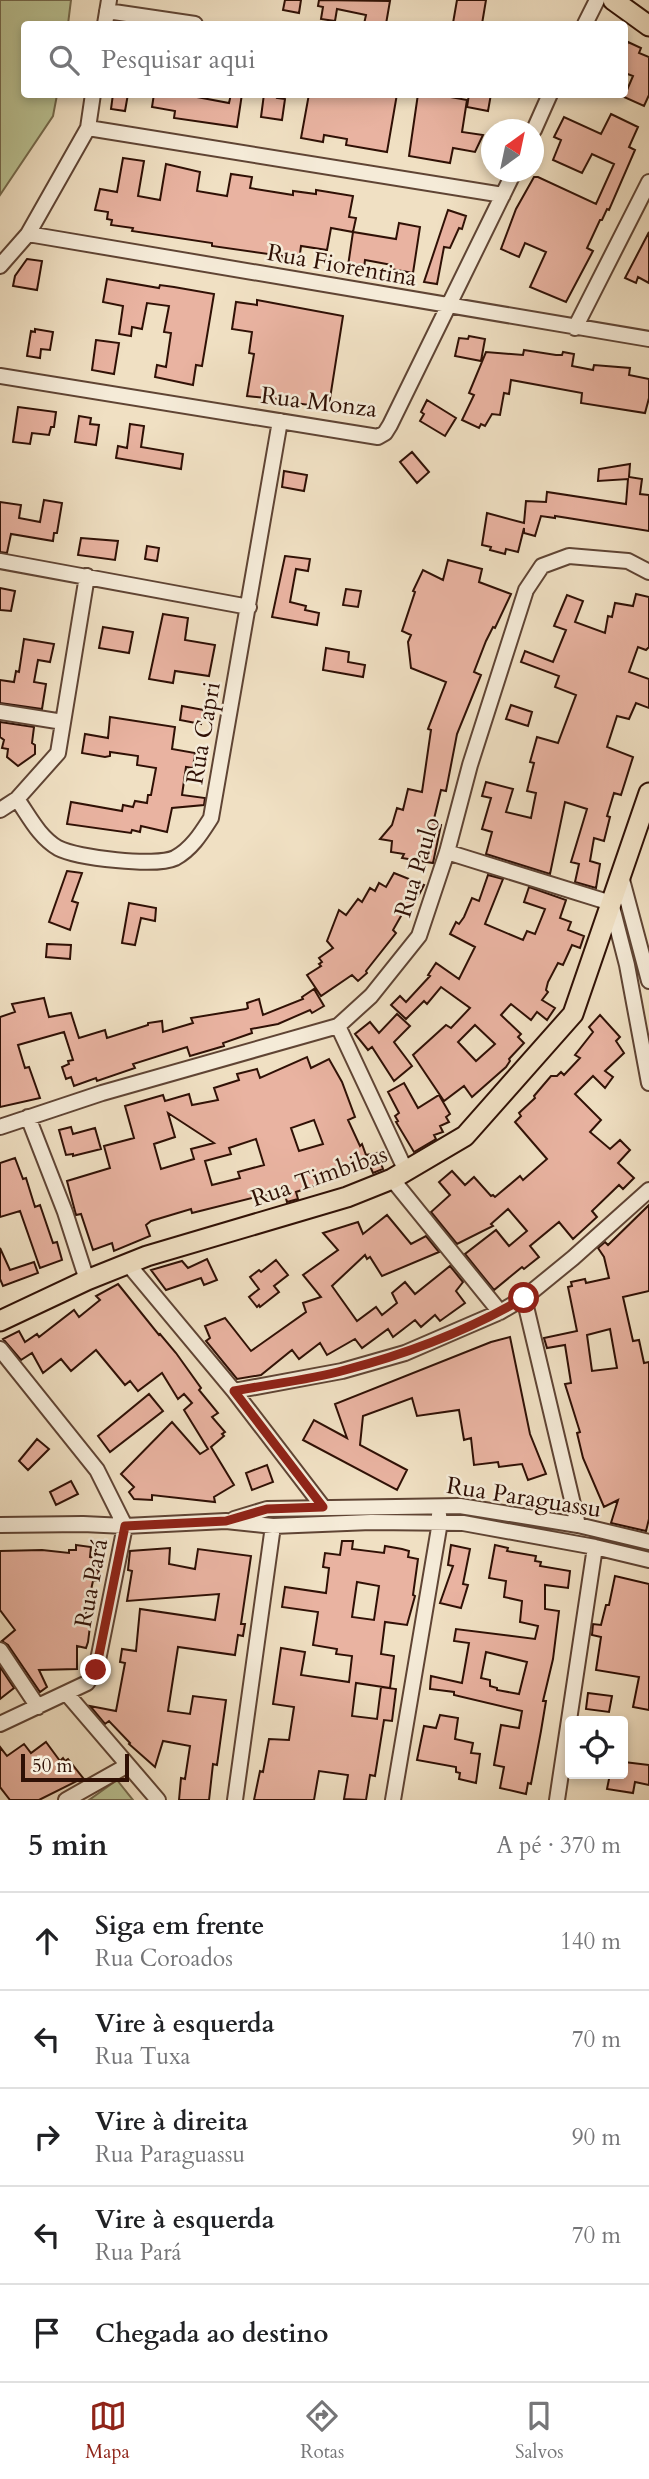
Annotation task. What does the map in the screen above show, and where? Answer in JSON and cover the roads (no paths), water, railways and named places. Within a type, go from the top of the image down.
[{"type":"main road","points":[[613,0],[649,26]]},
{"type":"main road","name":"Rua Timbibas","points":[[0,1321],[87,1280],[147,1256],[347,1197],[399,1175],[466,1136],[573,1014],[649,793]]},
{"type":"street","points":[[586,21],[597,0]]},
{"type":"street","points":[[107,12],[173,21]]},
{"type":"street","points":[[0,266],[28,234],[88,128],[92,98]]},
{"type":"street","points":[[539,119],[548,98]]},
{"type":"street","points":[[88,128],[503,195]]},
{"type":"street","name":"Rua Monza","points":[[0,376],[378,437],[385,433],[509,182]]},
{"type":"street","points":[[575,328],[649,182]]},
{"type":"street","name":"Rua Fiorentina","points":[[28,234],[649,339]]},
{"type":"street","name":"Rua Capri","points":[[17,799],[39,832],[59,848],[119,861],[148,862],[175,858],[196,840],[211,818],[280,421]]},
{"type":"street","name":"Rua Paulo","points":[[0,1127],[102,1093],[338,1026],[371,996],[419,936],[526,590],[542,566],[569,556],[628,561],[649,558]]},
{"type":"street","points":[[0,561],[249,607]]},
{"type":"street","name":"Rua Paulo","points":[[628,561],[649,572]]},
{"type":"street","points":[[0,810],[17,799],[55,759],[87,576]]},
{"type":"street","points":[[0,712],[63,722]]},
{"type":"street","points":[[447,852],[611,903],[627,965],[649,1083]]},
{"type":"street","points":[[621,876],[648,973]]},
{"type":"street","points":[[627,965],[648,973]]},
{"type":"street","points":[[338,1026],[399,1175],[500,1312]]},
{"type":"street","points":[[28,1118],[65,1212],[87,1280]]},
{"type":"street","points":[[234,1391],[342,1371],[405,1353],[500,1312],[524,1298],[573,1258],[649,1190]]},
{"type":"street","points":[[128,1264],[234,1391],[323,1507]]},
{"type":"street","points":[[524,1298],[578,1525]]},
{"type":"street","name":"Rua Pará","points":[[0,1349],[97,1470],[125,1526],[96,1670],[87,1683],[0,1724]]},
{"type":"street","points":[[393,1800],[440,1522],[438,1506]]},
{"type":"street","name":"Rua Paraguassu","points":[[226,1521],[267,1509],[460,1506],[578,1525],[649,1542]]},
{"type":"street","name":"Rua Paraguassu","points":[[0,1525],[125,1526],[226,1521],[273,1526],[371,1522],[463,1523],[595,1547],[649,1560]]},
{"type":"street","points":[[235,1800],[273,1526]]},
{"type":"street","points":[[557,1800],[595,1547]]},
{"type":"street","points":[[0,1650],[38,1707]]},
{"type":"street","points":[[67,1694],[158,1800]]},
{"type":"street","points":[[66,1800],[128,1765]]}]
